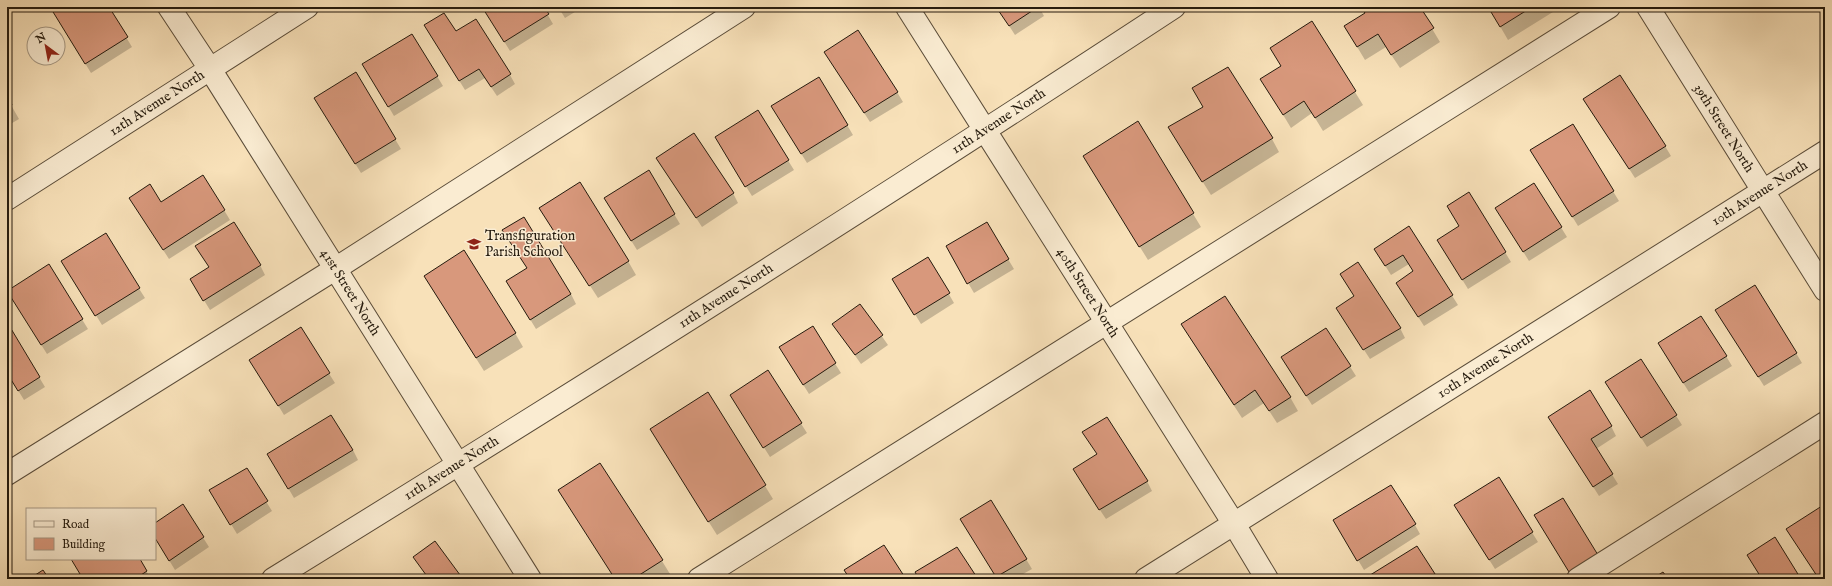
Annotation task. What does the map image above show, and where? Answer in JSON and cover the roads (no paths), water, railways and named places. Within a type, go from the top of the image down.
[{"type":"street","name":"41st Street North","points":[[169,7],[210,69],[457,465],[530,579]]},
{"type":"street","name":"12th Avenue North","points":[[7,199],[307,7]]},
{"type":"street","points":[[7,474],[335,269],[744,7]]},
{"type":"street","name":"40th Street North","points":[[907,7],[1234,524],[1266,579]]},
{"type":"street","name":"11th Avenue North","points":[[273,579],[457,465],[985,131],[1174,7]]},
{"type":"street","points":[[699,579],[1609,7]]},
{"type":"street","name":"39th Street North","points":[[1648,7],[1825,290]]},
{"type":"street","name":"10th Avenue North","points":[[1146,579],[1825,152]]},
{"type":"street","points":[[1578,579],[1825,423]]},
{"type":"place","name":"Transfiguration Parish School","points":[[474,244]]}]
